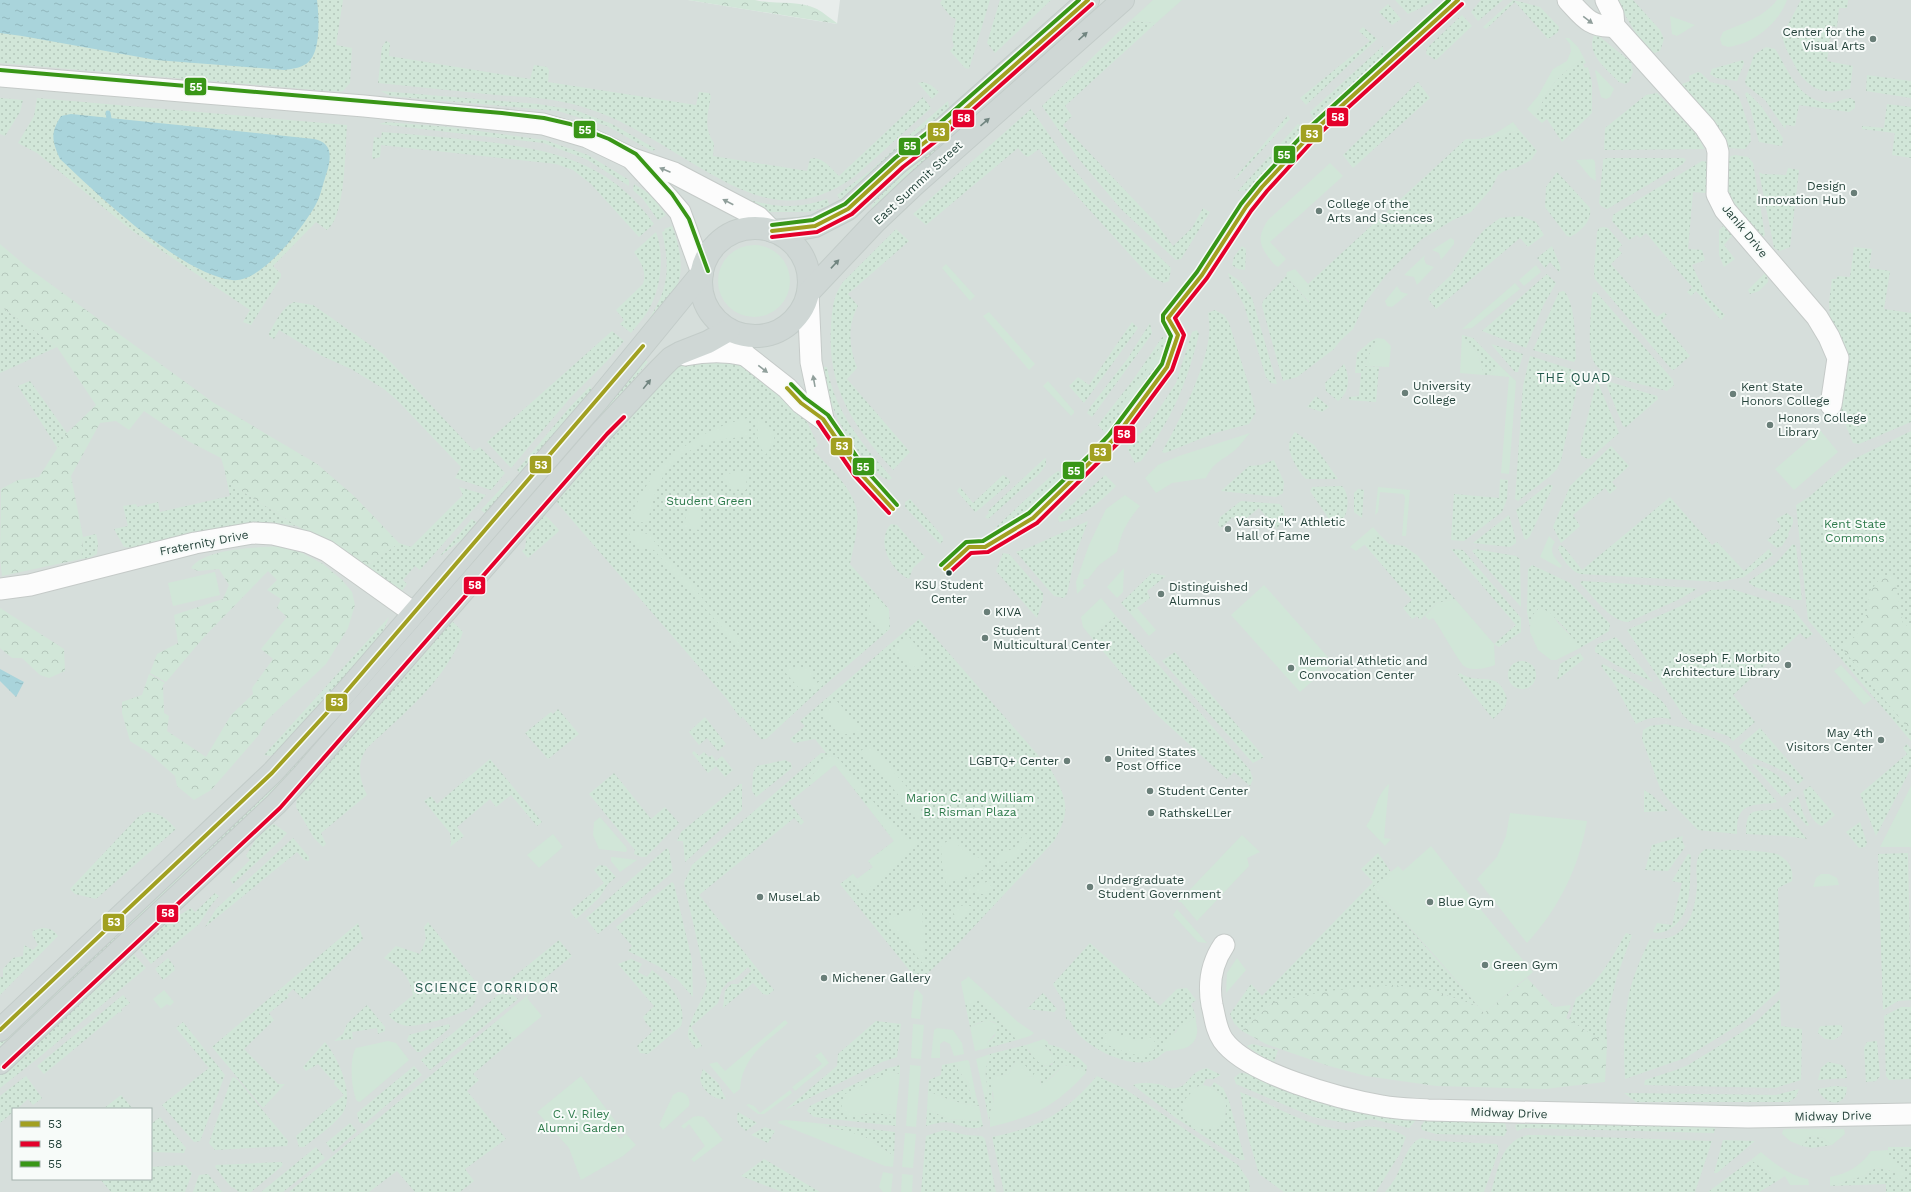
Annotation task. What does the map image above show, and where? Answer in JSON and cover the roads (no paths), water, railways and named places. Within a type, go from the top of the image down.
[{"type":"main road","name":"East Summit Street","points":[[765,224],[799,229],[816,226],[826,219],[848,210],[899,162],[945,127],[1088,0]]},
{"type":"main road","name":"East Summit Street","points":[[808,293],[876,221],[914,185],[1123,0]]},
{"type":"main road","points":[[765,224],[794,244],[802,255],[807,267],[809,280],[808,293],[803,309],[792,322],[778,332],[762,336],[745,336],[729,330],[716,320],[706,306],[701,290],[702,273],[706,258],[715,245],[728,236],[742,230],[757,228],[765,224]]},
{"type":"main road","points":[[0,1030],[272,773],[346,692],[598,400],[702,273]]},
{"type":"main road","points":[[0,1063],[253,825],[304,774],[603,430],[671,358],[729,330]]},
{"type":"street","points":[[1568,0],[1594,25],[1604,27],[1614,26]]},
{"type":"street","name":"Janik Drive","points":[[1606,0],[1613,14],[1614,26],[1712,136],[1718,152],[1717,194],[1725,210],[1817,317],[1829,337],[1838,358],[1831,405]]},
{"type":"street","points":[[0,76],[372,107],[543,124],[587,137],[633,160],[674,173],[765,224]]},
{"type":"street","points":[[633,160],[680,212],[702,273]]},
{"type":"street","points":[[729,330],[745,355],[787,388],[812,412],[823,419],[811,362],[808,293]]},
{"type":"street","points":[[671,358],[701,352],[730,351],[745,355]]},
{"type":"street","name":"Fraternity Drive","points":[[0,589],[30,585],[195,543],[253,533],[289,538],[307,542],[321,548],[414,613]]},
{"type":"street","name":"Midway Drive","points":[[1224,945],[1214,962],[1209,990],[1218,1032],[1223,1040],[1238,1056],[1255,1066],[1296,1083],[1344,1097],[1382,1106],[1428,1110],[1558,1114],[1748,1117],[1911,1114]]},
{"type":"water","points":[[0,0],[317,0],[319,26],[317,45],[310,61],[300,67],[285,70],[156,60],[0,33]]},
{"type":"water","points":[[71,114],[314,139],[327,146],[330,155],[329,163],[317,203],[290,241],[267,264],[255,273],[243,279],[232,280],[212,275],[189,264],[165,249],[118,212],[60,159],[53,137],[55,128],[61,116]]},
{"type":"water","points":[[0,669],[24,682],[16,697],[0,681]]},
{"type":"waterway","points":[[108,113],[110,124]]},
{"type":"place","name":"Center for the Visual Arts","points":[[1873,39]]},
{"type":"place","name":"Design Innovation Hub","points":[[1854,193]]},
{"type":"place","name":"College of the Arts and Sciences","points":[[1319,211]]},
{"type":"place","name":"University College","points":[[1405,393]]},
{"type":"place","name":"Kent State Honors College","points":[[1733,394]]},
{"type":"place","name":"Honors College Library","points":[[1770,425]]},
{"type":"place","name":"Varsity \"K\" Athletic Hall of Fame","points":[[1228,529]]},
{"type":"place","name":"KSU Student Center","points":[[949,573]]},
{"type":"place","name":"Distinguished Alumnus","points":[[1161,594]]},
{"type":"place","name":"KIVA","points":[[987,612]]},
{"type":"place","name":"Student Multicultural Center","points":[[985,638]]},
{"type":"place","name":"Joseph F. Morbito Architecture Library","points":[[1788,665]]},
{"type":"place","name":"Memorial Athletic and Convocation Center","points":[[1291,668]]},
{"type":"place","name":"May 4th Visitors Center","points":[[1881,740]]},
{"type":"place","name":"United States Post Office","points":[[1108,759]]},
{"type":"place","name":"LGBTQ+ Center","points":[[1067,761]]},
{"type":"place","name":"Student Center","points":[[1150,791]]},
{"type":"place","name":"RathskeLLer","points":[[1151,813]]},
{"type":"place","name":"Undergraduate Student Government","points":[[1090,887]]},
{"type":"place","name":"MuseLab","points":[[760,897]]},
{"type":"place","name":"Blue Gym","points":[[1430,902]]},
{"type":"place","name":"Green Gym","points":[[1485,965]]},
{"type":"place","name":"Michener Gallery","points":[[824,978]]},
{"type":"district","name":"THE QUAD","points":[[1574,377]]},
{"type":"district","name":"SCIENCE CORRIDOR","points":[[487,987]]},
{"type":"park label","name":"Student Green","points":[[709,501]]},
{"type":"park label","name":"Kent State Commons","points":[[1855,531]]},
{"type":"park label","name":"Marion C. and William B. Risman Plaza","points":[[970,805]]},
{"type":"park label","name":"C. V. Riley Alumni Garden","points":[[581,1121]]}]
